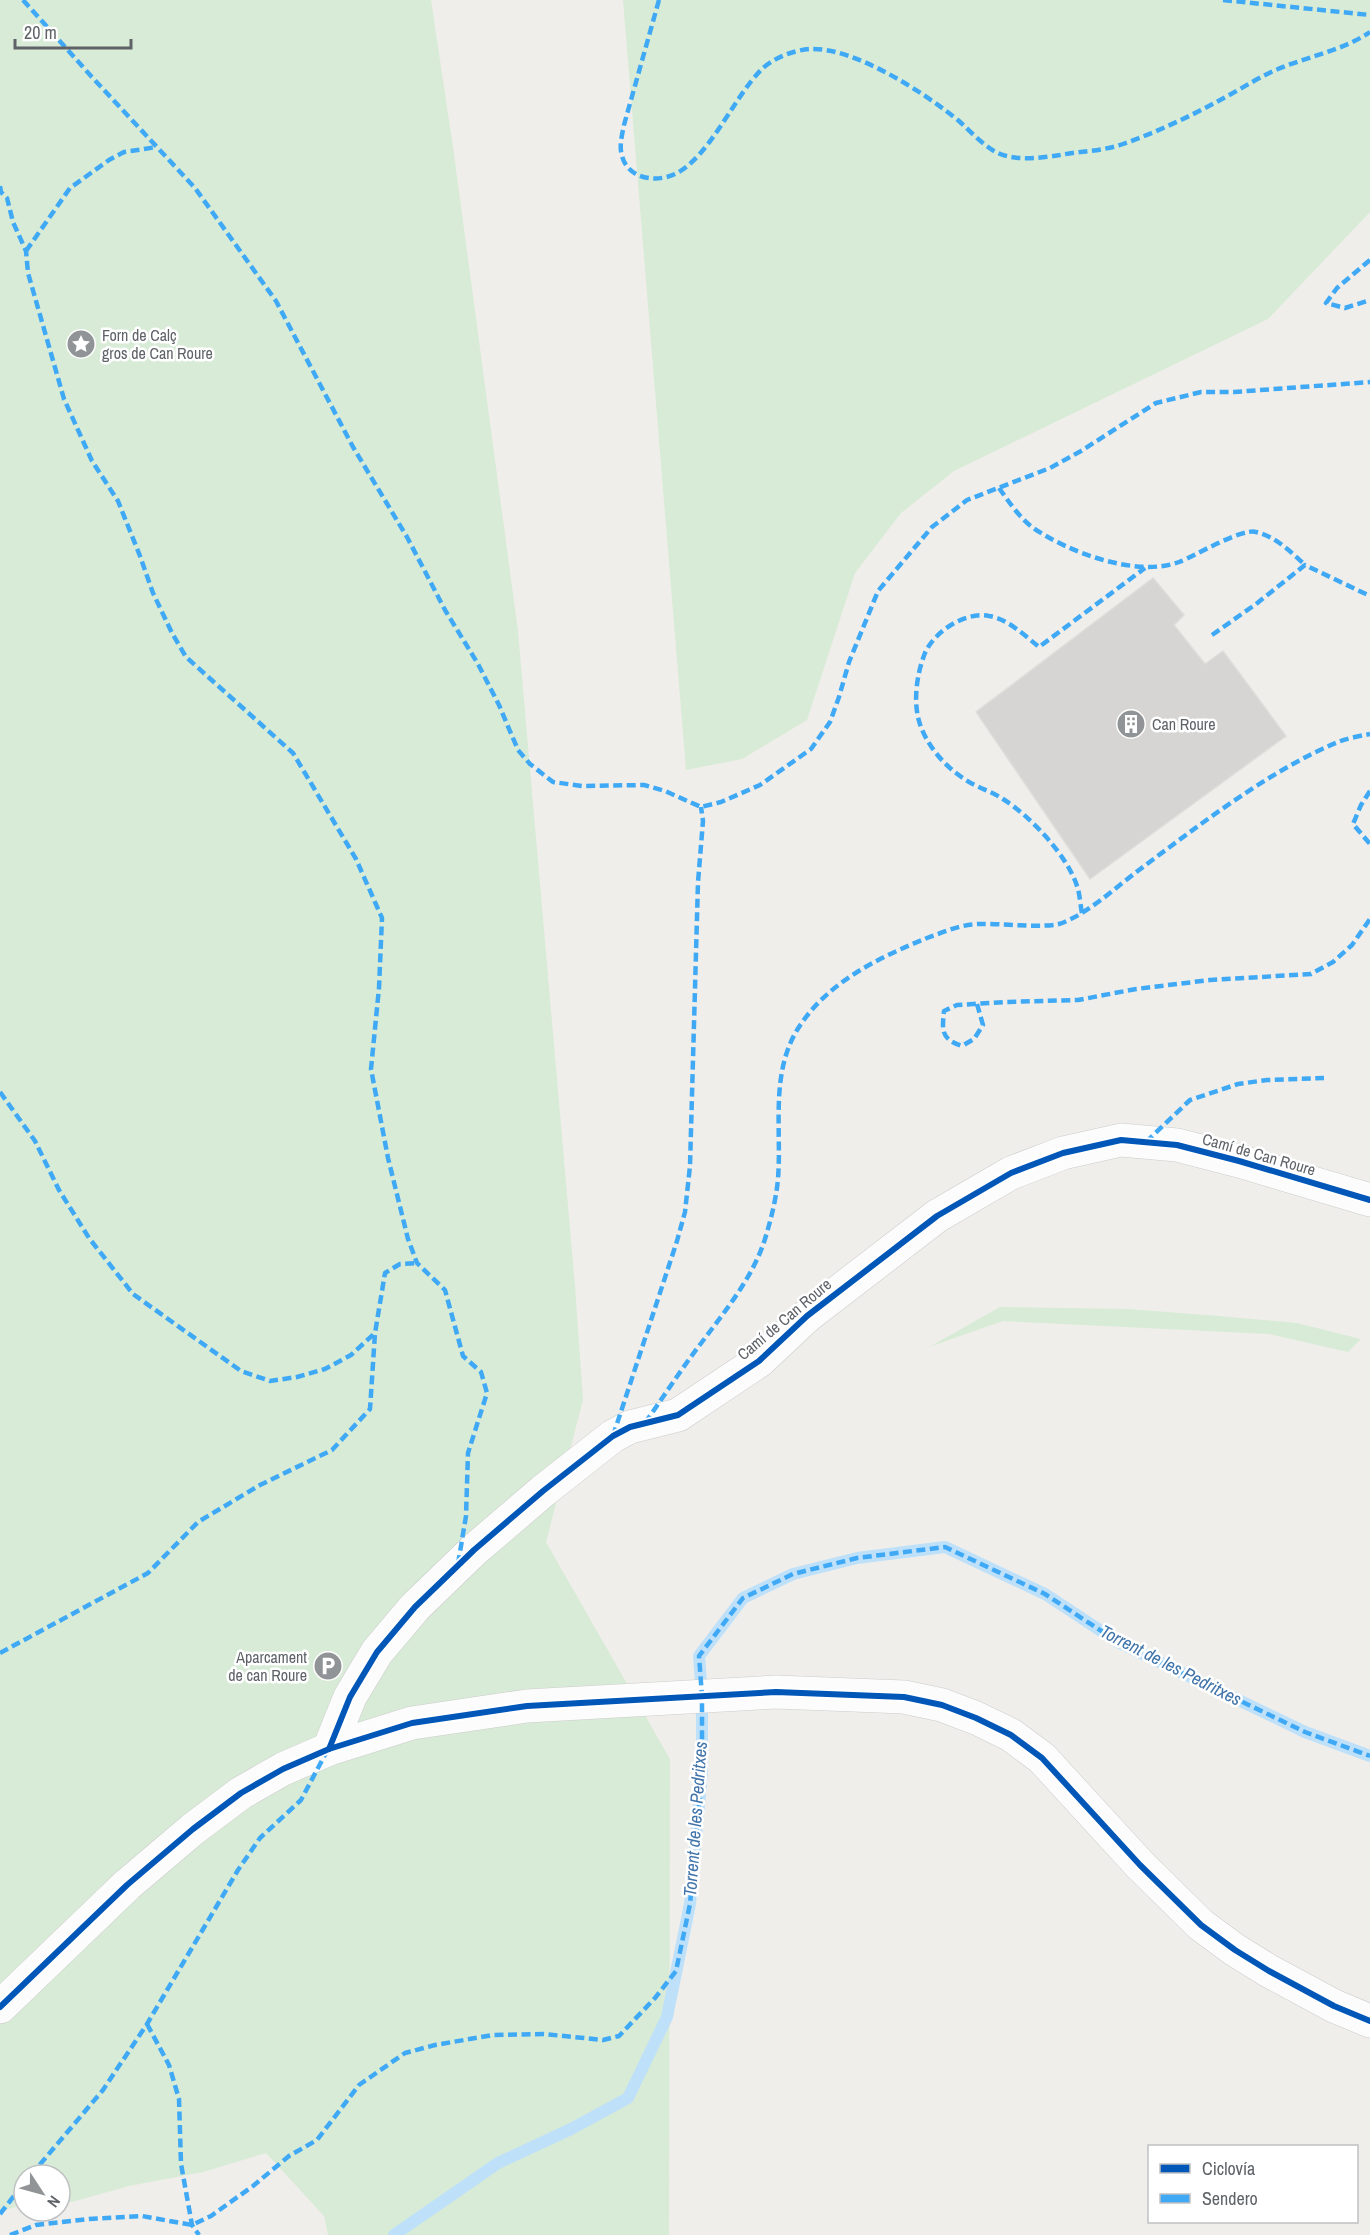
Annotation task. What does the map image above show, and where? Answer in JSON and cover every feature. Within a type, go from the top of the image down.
[{"type":"street","name":"Camí de Can Roure","points":[[328,1749],[350,1697],[377,1652],[415,1607],[474,1550],[543,1491],[613,1436],[630,1427],[678,1415],[750,1367],[807,1316],[938,1216],[1011,1173],[1063,1153],[1121,1140],[1177,1145],[1370,1200]]},
{"type":"street","points":[[0,2007],[127,1885],[193,1829],[241,1793],[283,1769],[328,1749],[412,1723],[539,1705],[776,1692],[904,1697],[942,1705],[1011,1735],[1042,1758],[1140,1865],[1202,1925],[1235,1950],[1334,2006],[1370,2021]]},
{"type":"green space","points":[[0,0],[431,0],[518,631],[575,1286],[583,1400],[546,1542],[670,1759],[669,2235],[328,2235],[324,2216],[266,2153],[203,2172],[129,2186],[72,2202],[72,2163],[12,2163],[12,2208],[0,2211]]},
{"type":"green space","points":[[623,0],[1370,0],[1370,212],[1268,319],[954,471],[901,513],[855,573],[807,720],[742,759],[686,770]]},
{"type":"green space","points":[[1000,1307],[1128,1309],[1219,1316],[1297,1323],[1361,1339],[1348,1352],[1269,1334],[1003,1321],[929,1347]]},
{"type":"building","name":"Can Roure","points":[[1153,578],[1184,615],[1174,625],[1205,664],[1223,651],[1286,736],[1090,879],[976,712]]},
{"type":"waterway","name":"Torrent de les Pedritxes","points":[[394,2235],[498,2163],[571,2129],[628,2098],[667,2017],[690,1904],[702,1771],[702,1696],[699,1656],[743,1598],[793,1574],[857,1558],[945,1547],[1045,1594],[1118,1642],[1305,1732],[1370,1756]]},
{"type":"marked path","points":[[23,0],[195,188],[276,301],[353,447],[407,537],[445,610],[478,664],[518,750],[530,764],[553,782],[582,786],[644,785],[665,791],[701,807],[721,802],[760,785],[811,749],[830,722],[849,662],[878,591],[932,527],[967,500],[1050,468],[1156,403],[1201,392],[1234,392],[1370,382]]},
{"type":"marked path","points":[[659,0],[624,125],[621,144],[622,156],[630,170],[651,178],[668,177],[687,166],[710,141],[761,70],[778,58],[797,51],[828,50],[868,64],[928,98],[994,151],[1010,157],[1027,158],[1100,150],[1136,139],[1198,112],[1271,72],[1337,49],[1370,32]]},
{"type":"marked path","points":[[1223,0],[1370,15]]},
{"type":"marked path","points":[[26,251],[70,188],[124,152],[157,147]]},
{"type":"marked path","points":[[0,186],[1,192],[7,198],[13,222],[26,251],[28,273],[64,399],[92,461],[118,501],[153,593],[172,633],[186,657],[293,753],[356,859],[382,918],[379,988],[371,1069],[388,1158],[408,1239],[417,1263],[445,1290],[463,1356],[481,1372],[487,1393],[468,1453],[466,1516],[458,1564]]},
{"type":"marked path","points":[[1370,260],[1337,288],[1326,303],[1345,308],[1370,300]]},
{"type":"marked path","points":[[999,488],[1018,514],[1032,527],[1064,545],[1103,560],[1123,565],[1162,566],[1179,562],[1240,534],[1256,532],[1276,541],[1305,565]]},
{"type":"marked path","points":[[1212,635],[1305,565],[1370,596]]},
{"type":"marked path","points":[[1082,913],[1078,889],[1072,874],[1046,837],[1014,806],[956,773],[931,746],[917,713],[918,678],[929,645],[943,631],[961,620],[980,615],[1003,620],[1039,647],[1145,568]]},
{"type":"marked path","points":[[645,1423],[738,1293],[760,1253],[777,1187],[779,1099],[784,1060],[801,1024],[826,995],[874,962],[909,945],[966,925],[1046,926],[1062,923],[1092,906],[1185,835],[1261,783],[1338,742],[1370,734]]},
{"type":"marked path","points":[[1370,791],[1353,824],[1370,844]]},
{"type":"marked path","points":[[613,1436],[685,1212],[690,1166],[698,882],[703,821],[701,807]]},
{"type":"marked path","points":[[977,1004],[983,1025],[974,1039],[962,1046],[950,1040],[943,1029],[944,1011],[957,1005],[1006,1002],[1078,1000],[1136,989],[1210,980],[1311,974],[1333,962],[1352,945],[1370,919]]},
{"type":"marked path","points":[[1146,1142],[1190,1100],[1238,1084],[1267,1080],[1324,1078]]},
{"type":"marked path","points":[[0,1092],[35,1141],[59,1190],[89,1238],[133,1294],[241,1371],[270,1381],[297,1377],[325,1369],[351,1355],[375,1333]]},
{"type":"marked path","points":[[0,1653],[148,1573],[198,1522],[260,1485],[332,1450],[370,1409],[375,1333],[385,1273],[400,1264],[417,1263]]},
{"type":"marked path","points":[[10,2235],[36,2225],[142,2216],[192,2225],[211,2216],[253,2186],[289,2156],[317,2140],[359,2085],[405,2053],[435,2045],[493,2035],[544,2034],[603,2040],[619,2036],[655,1998],[676,1971],[690,1904],[702,1771],[702,1696],[699,1656],[743,1598],[793,1574],[857,1558],[945,1547],[1045,1594],[1118,1642],[1305,1732],[1370,1756]]},
{"type":"marked path","points":[[41,2163],[103,2090],[147,2024],[238,1870],[260,1838],[301,1800],[327,1751]]},
{"type":"marked path","points":[[147,2024],[169,2065],[179,2099],[181,2164],[192,2225],[199,2235]]},
{"type":"marked path","points":[[0,2214],[12,2198]]},
{"type":"cycle path","points":[[329,1749],[350,1697],[377,1652],[415,1607],[474,1550],[543,1491],[613,1436],[630,1427],[678,1415],[759,1361],[807,1316],[937,1216],[1011,1173],[1063,1153],[1121,1140],[1177,1145],[1370,1200]]},
{"type":"cycle path","points":[[0,2007],[127,1885],[193,1829],[241,1793],[283,1769],[329,1749],[412,1723],[527,1706],[776,1692],[904,1697],[942,1705],[1011,1735],[1042,1758],[1140,1865],[1201,1925],[1269,1971],[1334,2006],[1370,2021]]},
{"type":"place","name":"Forn de Calç gros de Can Roure","points":[[81,344]]},
{"type":"place","name":"Can Roure","points":[[1131,724]]},
{"type":"place","name":"Aparcament de can Roure","points":[[328,1666]]}]
